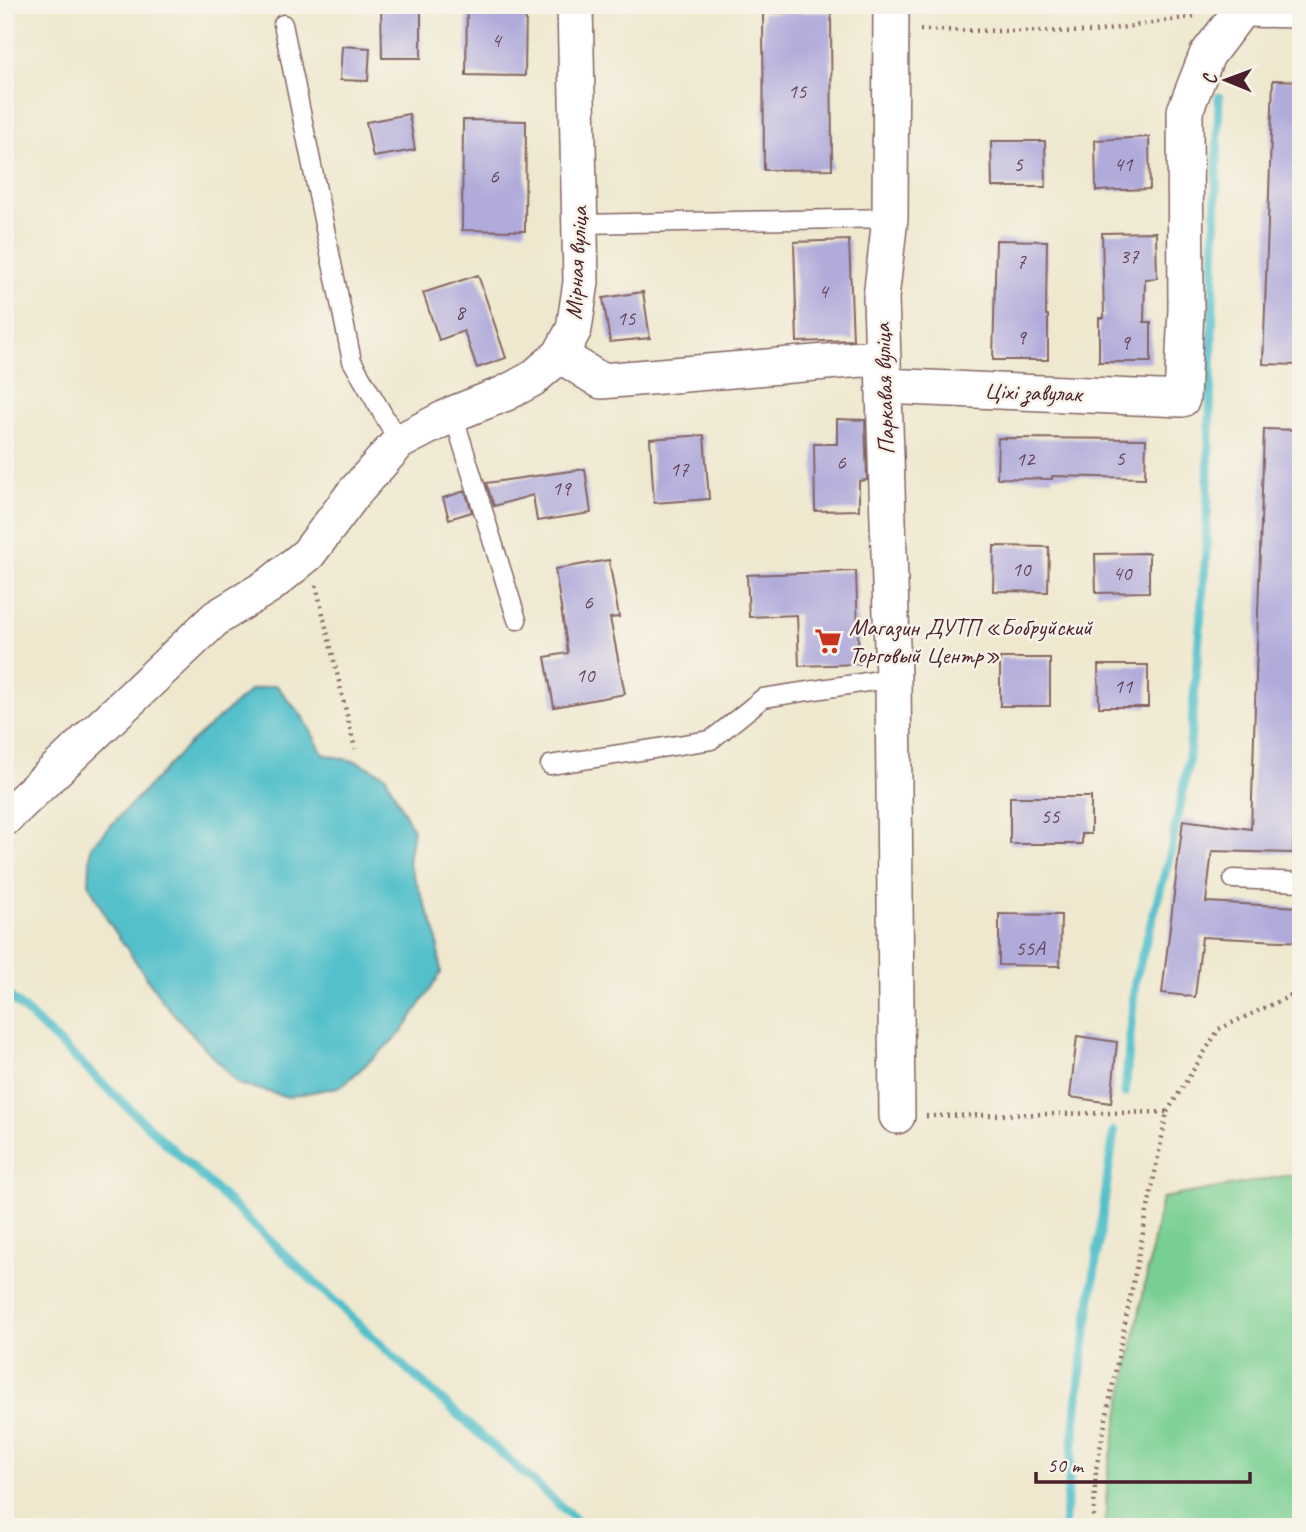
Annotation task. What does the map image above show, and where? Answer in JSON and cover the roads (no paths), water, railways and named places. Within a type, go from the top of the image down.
[{"type":"street","name":"Мірная вуліца","points":[[575,5],[581,282],[574,329],[560,355],[601,381],[862,359],[884,373]]},
{"type":"street","name":"Ціхі завулак","points":[[884,373],[1182,399],[1186,308],[1185,111],[1207,55],[1242,9],[1301,10]]},
{"type":"street","name":"Паркавая вуліца","points":[[891,17],[890,218],[881,298],[894,773],[897,1116]]},
{"type":"street","points":[[5,818],[216,618],[270,585],[308,554],[354,493],[399,442],[453,414],[533,379],[560,355]]},
{"type":"lane","points":[[283,24],[352,361],[399,442]]},
{"type":"lane","points":[[580,224],[890,218]]},
{"type":"lane","points":[[453,414],[517,620]]},
{"type":"lane","points":[[550,765],[711,740],[763,698],[892,678]]},
{"type":"lane","points":[[1233,879],[1301,882]]},
{"type":"water","points":[[276,685],[305,720],[323,754],[358,762],[385,775],[413,830],[408,862],[436,932],[441,973],[402,1032],[342,1086],[288,1097],[238,1084],[164,1003],[108,921],[89,884],[91,846],[190,743],[251,690]]},
{"type":"waterway","points":[[1125,1093],[1135,981],[1171,851],[1189,759],[1206,552],[1219,97]]},
{"type":"waterway","points":[[5,992],[408,1370],[584,1527]]},
{"type":"waterway","points":[[1064,1527],[1081,1370],[1114,1131]]},
{"type":"place","name":"Магазин ДУТП «Бобруйский Торговый Центр»","points":[[828,641]]}]
